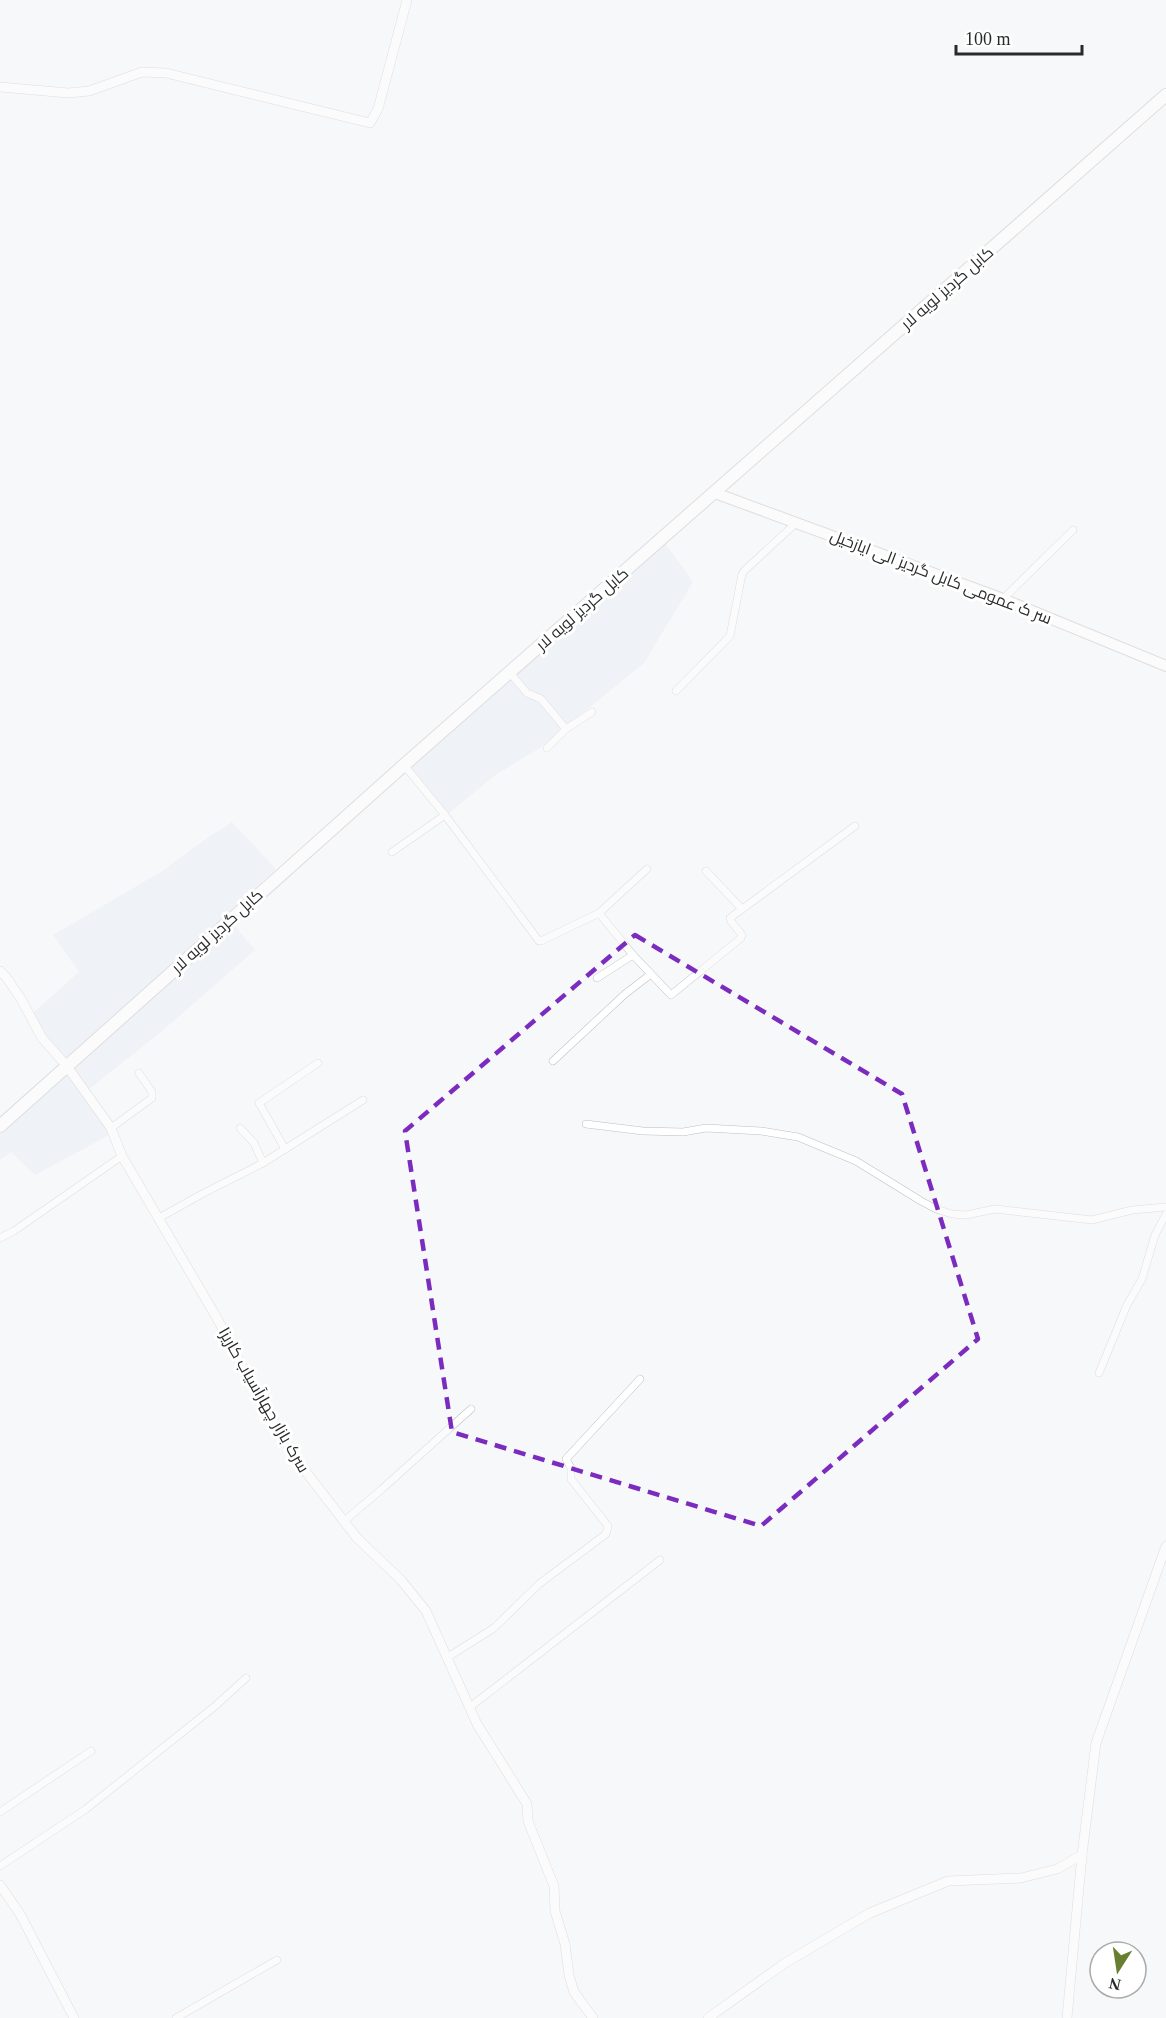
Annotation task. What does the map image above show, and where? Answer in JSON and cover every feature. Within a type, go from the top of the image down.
[{"type":"highway","name":"کابل گردیز لویه لار","points":[[0,1126],[404,765],[1166,95]]},
{"type":"main road","name":"سر ک عمومی کابل گردیز الی ایازخیل","points":[[715,493],[1003,598],[1166,666]]},
{"type":"street","points":[[0,87],[68,93],[89,91],[142,72],[166,73],[370,123],[378,109],[407,0]]},
{"type":"street","points":[[676,691],[730,636],[742,574],[796,523]]},
{"type":"street","points":[[1003,598],[1073,530]]},
{"type":"street","points":[[510,673],[526,693],[541,699],[566,729]]},
{"type":"street","points":[[547,748],[566,729],[592,712]]},
{"type":"street","points":[[404,765],[445,814],[538,940],[541,941],[599,913],[647,869]]},
{"type":"street","points":[[392,852],[445,814]]},
{"type":"street","points":[[599,913],[633,955],[671,995],[741,938],[742,935],[730,920],[855,826]]},
{"type":"street","points":[[706,871],[742,909]]},
{"type":"street","points":[[597,978],[633,955]]},
{"type":"street","name":"سرک بازار چهارآسیاب کاریزا","points":[[0,971],[21,999],[42,1038],[66,1065],[111,1128],[122,1156],[296,1459],[343,1522],[401,1580],[426,1611],[477,1724],[526,1804],[528,1821],[554,1886],[555,1911],[565,1944],[574,1992],[593,2018]]},
{"type":"street","points":[[553,1061],[625,994],[651,974]]},
{"type":"street","points":[[285,1149],[259,1103],[318,1063]]},
{"type":"street","points":[[111,1128],[153,1098],[152,1092],[139,1073]]},
{"type":"street","points":[[159,1218],[263,1163],[363,1100]]},
{"type":"street","points":[[586,1124],[643,1131],[683,1132],[706,1128],[761,1131],[798,1137],[856,1161],[921,1201],[951,1214],[966,1215],[995,1209],[1092,1220],[1132,1210],[1166,1207]]},
{"type":"street","points":[[240,1128],[254,1143],[263,1163]]},
{"type":"street","points":[[0,1238],[14,1231],[122,1156]]},
{"type":"street","points":[[1098,1373],[1127,1305],[1142,1279],[1155,1235],[1166,1214]]},
{"type":"street","points":[[448,1657],[494,1628],[539,1584],[606,1534],[608,1526],[571,1479],[571,1468],[566,1459],[640,1379]]},
{"type":"street","points":[[343,1522],[471,1409]]},
{"type":"street","points":[[1067,2018],[1082,1855],[1096,1743],[1166,1546]]},
{"type":"street","points":[[470,1707],[660,1560]]},
{"type":"street","points":[[0,1866],[86,1809],[214,1707],[246,1678]]},
{"type":"street","points":[[0,1812],[91,1751]]},
{"type":"street","points":[[708,2018],[785,1963],[870,1913],[948,1881],[1021,1878],[1057,1869],[1082,1855]]},
{"type":"street","points":[[0,1885],[21,1914],[74,2018]]},
{"type":"street","points":[[176,2018],[277,1960]]},
{"type":"highlighted area","points":[[635,935],[902,1094],[978,1339],[761,1526],[452,1432],[405,1131]]},
{"type":"shaded area","points":[[665,543],[693,582],[644,663],[541,747],[494,776],[448,814],[403,770]]},
{"type":"shaded area","points":[[232,822],[276,869],[60,1063],[27,1018],[79,972],[53,935],[161,872]]},
{"type":"shaded area","points":[[232,923],[255,950],[162,1031],[89,1089],[111,1134],[35,1175],[11,1152],[0,1160],[0,1127]]}]
